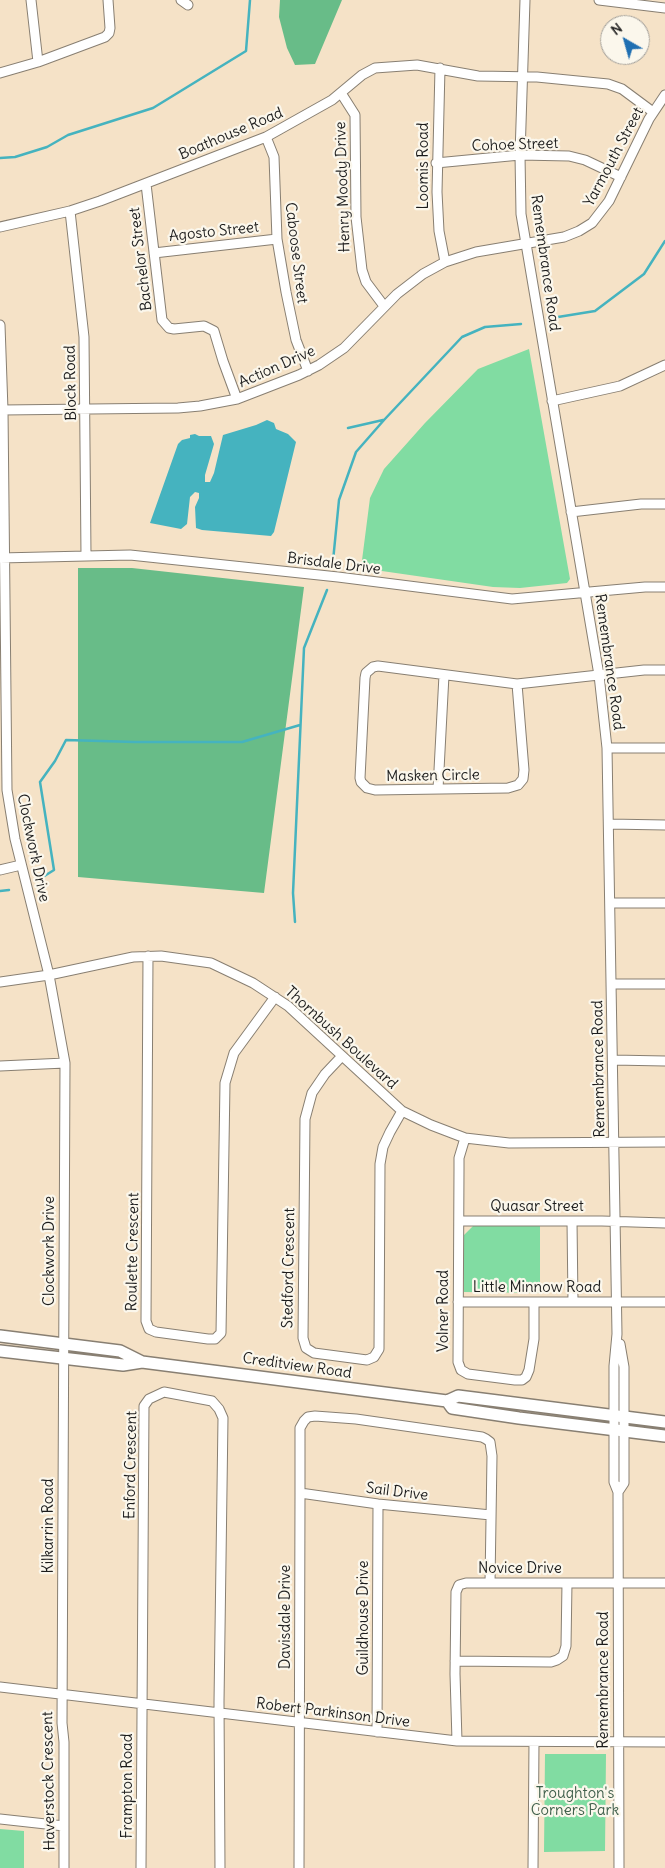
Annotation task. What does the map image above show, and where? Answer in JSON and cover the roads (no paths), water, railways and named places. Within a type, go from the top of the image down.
[{"type":"main road","name":"Creditview Road","points":[[0,1336],[120,1351],[142,1362]]},
{"type":"main road","name":"Creditview Road","points":[[0,1351],[123,1365],[142,1362],[447,1401],[458,1396],[665,1422]]},
{"type":"main road","name":"Creditview Road","points":[[447,1401],[452,1408],[665,1436]]},
{"type":"street","points":[[31,0],[38,62]]},
{"type":"street","points":[[0,73],[38,62],[105,37],[109,33],[110,28],[108,0]]},
{"type":"street","name":"Remembrance Road","points":[[525,0],[520,155],[521,214],[599,675],[607,748],[617,1334],[624,1366],[614,1482],[618,1492],[618,1868]]},
{"type":"street","points":[[599,0],[665,8]]},
{"type":"street","name":"Boathouse Road","points":[[0,227],[70,211],[146,184],[266,137],[304,117],[341,93],[362,75],[375,68],[416,65],[478,76],[575,80],[608,84],[622,89],[653,112]]},
{"type":"street","name":"Loomis Road","points":[[440,68],[436,163],[437,210],[444,262]]},
{"type":"street","name":"Henry Moody Drive","points":[[341,93],[354,115],[356,217],[362,270],[366,282],[384,306]]},
{"type":"street","name":"Yarmouth Street","points":[[525,244],[573,234],[592,223],[604,209],[653,112],[665,95]]},
{"type":"street","name":"Caboose Street","points":[[266,137],[274,157],[277,238],[289,311],[296,340],[308,371]]},
{"type":"street","name":"Cohoe Street","points":[[436,163],[520,155],[577,158],[621,177]]},
{"type":"street","name":"Bachelor Street","points":[[146,184],[161,314],[164,325],[174,330],[204,326],[214,331],[237,400]]},
{"type":"street","name":"Block Road","points":[[70,211],[83,324],[86,555]]},
{"type":"street","name":"Agosto Street","points":[[154,252],[277,238]]},
{"type":"street","name":"Action Drive","points":[[3,410],[178,408],[237,400],[308,371],[331,358],[344,348],[384,306],[411,283],[444,262],[476,252],[525,244]]},
{"type":"street","name":"Clockwork Drive","points":[[0,325],[3,410],[2,558],[7,790],[21,865],[49,975],[65,1063],[64,1358]]},
{"type":"street","points":[[552,401],[620,386],[664,366],[665,376]]},
{"type":"street","points":[[571,512],[641,504],[665,504]]},
{"type":"street","name":"Brisdale Drive","points":[[2,558],[130,554],[338,577],[503,599],[665,587]]},
{"type":"street","name":"Masken Circle","points":[[517,684],[524,776],[521,782],[514,788],[374,790],[367,788],[361,782],[364,678],[369,670],[378,666],[517,684],[644,670],[665,670]]},
{"type":"street","points":[[438,789],[444,675]]},
{"type":"street","points":[[607,748],[665,748]]},
{"type":"street","points":[[609,824],[665,824]]},
{"type":"street","points":[[0,870],[21,865]]},
{"type":"street","points":[[610,903],[665,903]]},
{"type":"street","name":"Thornbush Boulevard","points":[[0,982],[49,975],[117,959],[148,956],[211,963],[253,983],[288,1006],[402,1111],[431,1125],[464,1138],[509,1143],[665,1142]]},
{"type":"street","name":"Roulette Crescent","points":[[148,956],[146,1321],[148,1329],[152,1331],[208,1339],[215,1339],[221,1333],[225,1083],[234,1054],[275,997]]},
{"type":"street","points":[[611,984],[665,984]]},
{"type":"street","name":"Stedford Crescent","points":[[342,1056],[325,1074],[312,1093],[305,1120],[302,1338],[306,1348],[314,1353],[367,1360],[374,1357],[379,1349],[380,1164],[386,1140],[402,1111]]},
{"type":"street","points":[[613,1060],[665,1061]]},
{"type":"street","points":[[0,1066],[65,1063]]},
{"type":"street","name":"Volner Road","points":[[464,1138],[459,1158],[458,1366],[468,1374],[522,1380],[530,1370],[534,1328],[534,1302]]},
{"type":"street","name":"Quasar Street","points":[[459,1221],[615,1221],[665,1223]]},
{"type":"street","points":[[572,1221],[574,1302]]},
{"type":"street","name":"Little Minnow Road","points":[[458,1302],[665,1302]]},
{"type":"street","name":"Kilkarrin Road","points":[[62,1694],[64,1358]]},
{"type":"street","name":"Enford Crescent","points":[[142,1704],[144,1406],[156,1395],[164,1392],[212,1401],[219,1408],[223,1418],[219,1713]]},
{"type":"street","name":"Davisdale Drive","points":[[299,1868],[300,1428],[308,1417],[315,1416],[356,1419],[482,1437],[490,1442],[492,1456],[491,1515]]},
{"type":"street","name":"Sail Drive","points":[[300,1493],[446,1512],[491,1515]]},
{"type":"street","name":"Guildhouse Drive","points":[[377,1732],[378,1504]]},
{"type":"street","points":[[490,1583],[491,1515]]},
{"type":"street","name":"Novice Drive","points":[[457,1741],[456,1592],[458,1586],[466,1583],[665,1583]]},
{"type":"street","points":[[456,1661],[551,1662],[563,1656],[566,1646],[567,1583]]},
{"type":"street","name":"Robert Parkinson Drive","points":[[0,1687],[457,1741],[665,1742]]},
{"type":"street","name":"Haverstock Crescent","points":[[62,1694],[64,1868]]},
{"type":"street","name":"Frampton Road","points":[[141,1868],[142,1704]]},
{"type":"street","points":[[219,1713],[220,1868]]},
{"type":"street","points":[[533,1868],[534,1742]]},
{"type":"street","points":[[0,1819],[64,1826]]},
{"type":"water","points":[[267,420],[274,423],[276,429],[288,434],[296,442],[274,532],[271,536],[196,528],[195,507],[199,493],[195,492],[190,497],[187,524],[181,529],[150,523],[178,444],[182,440],[190,438],[190,435],[195,434],[211,436],[214,444],[205,475],[205,482],[210,482],[223,435]]},
{"type":"waterway","points":[[0,158],[15,157],[47,147],[68,135],[153,108],[246,51],[250,0]]},
{"type":"waterway","points":[[558,317],[595,311],[644,274],[665,241]]},
{"type":"waterway","points":[[333,561],[339,500],[356,452],[462,337],[485,327],[521,324]]},
{"type":"waterway","points":[[348,428],[383,420]]},
{"type":"waterway","points":[[295,922],[293,893],[304,648],[327,590]]},
{"type":"waterway","points":[[38,880],[54,870],[40,782],[55,761],[66,740],[242,742],[300,725]]},
{"type":"waterway","points":[[0,891],[9,890]]},
{"type":"park label","name":"Troughton's Corners Park","points":[[575,1802]]}]
